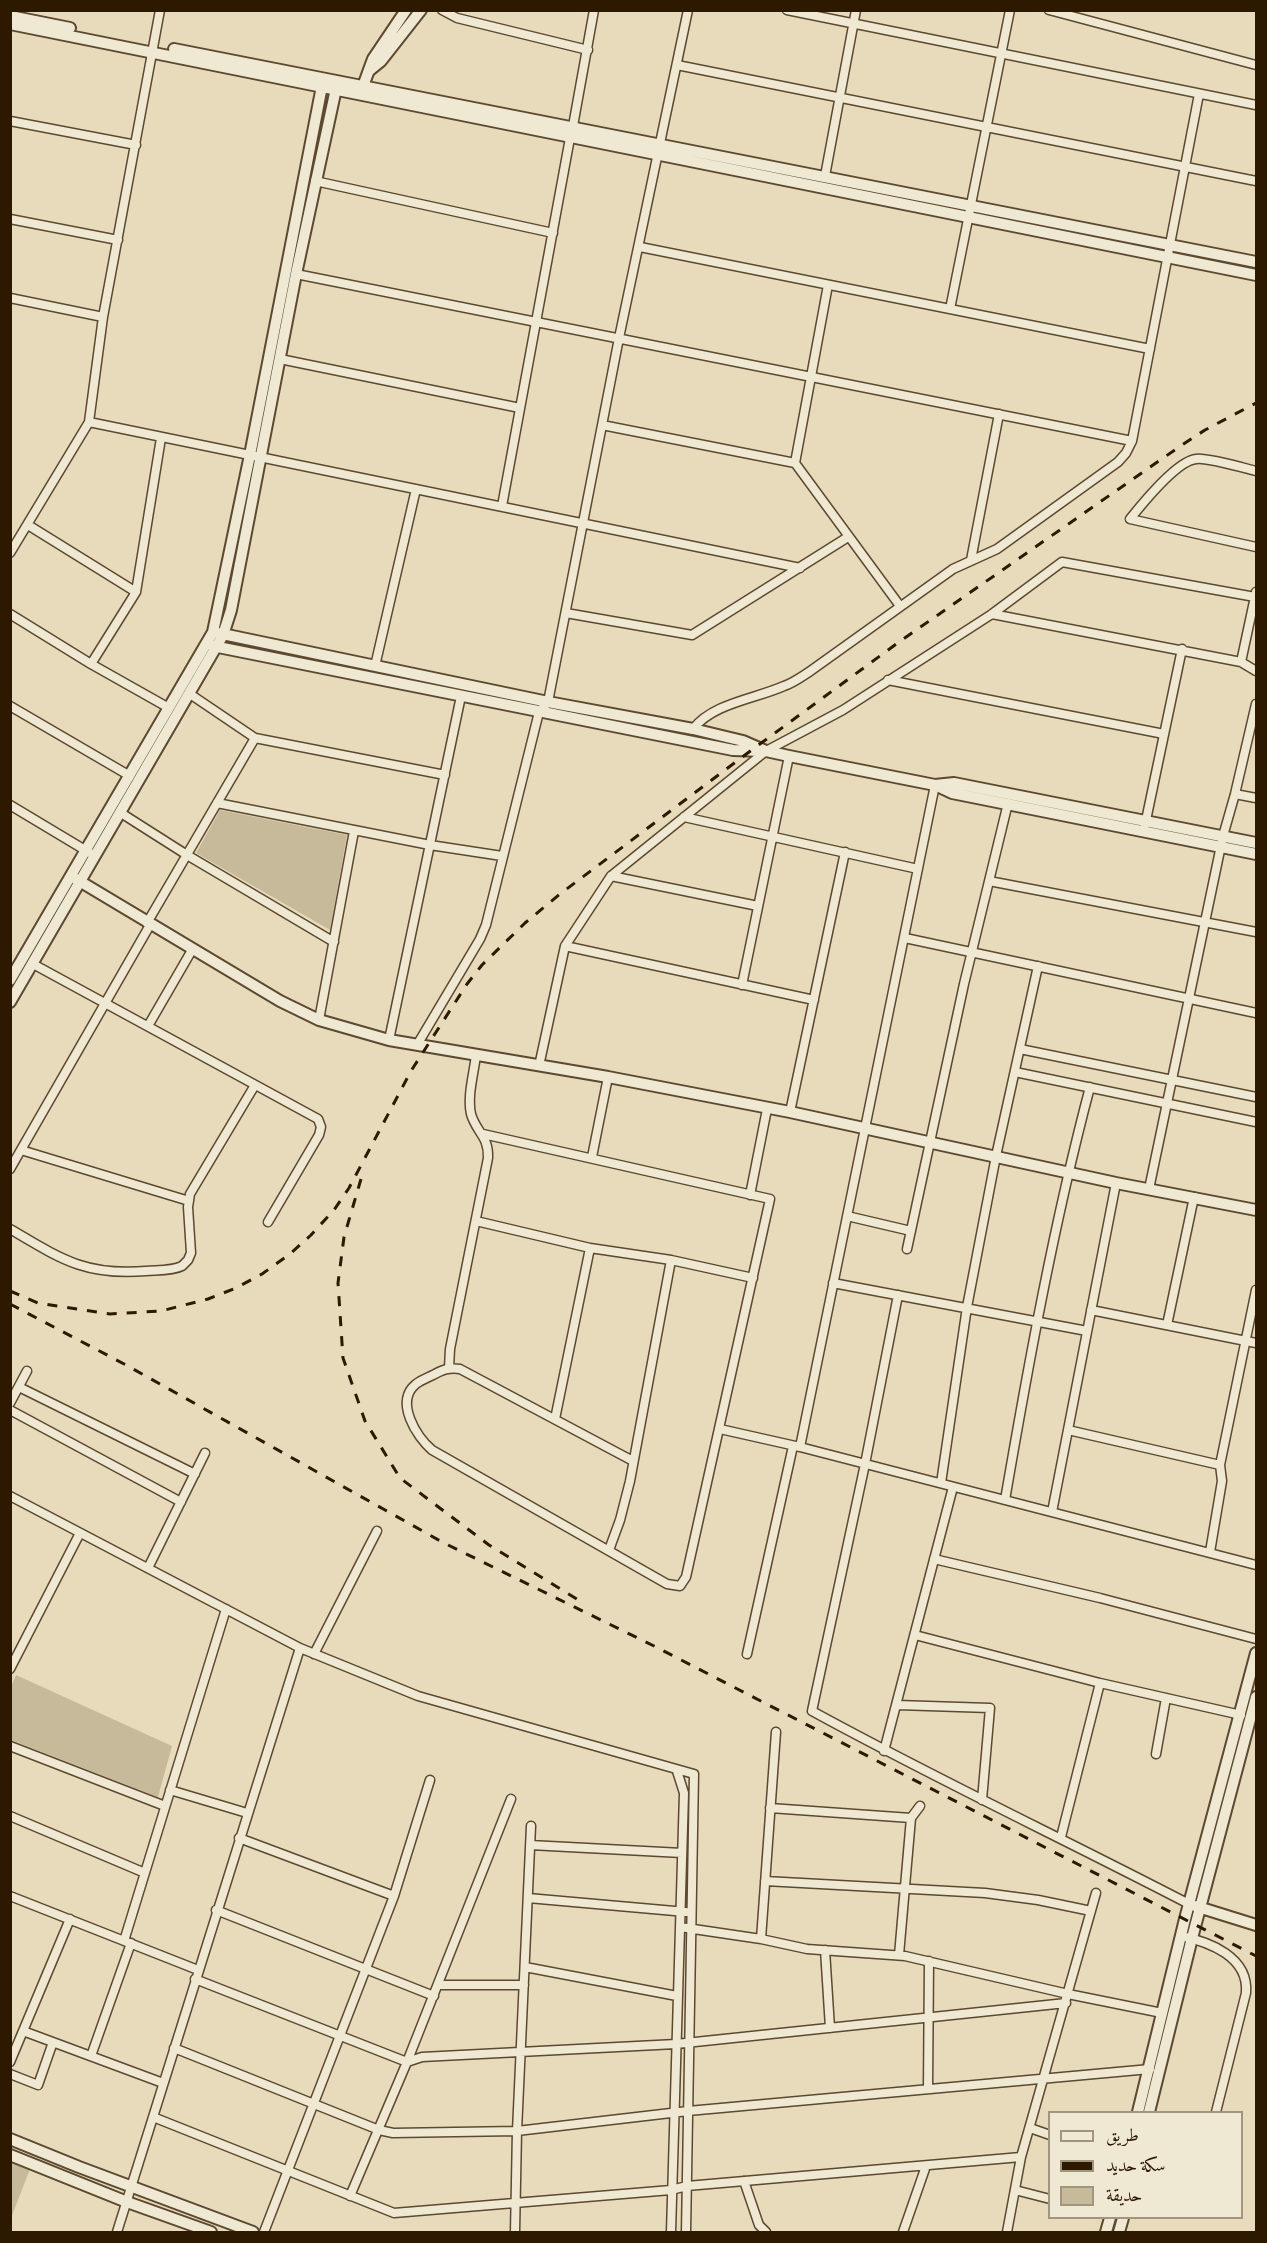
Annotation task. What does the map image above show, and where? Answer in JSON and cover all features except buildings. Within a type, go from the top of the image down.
[{"type":"street","points":[[10,553],[89,422],[103,316],[160,10]]},
{"type":"street","points":[[361,90],[373,59],[406,10]]},
{"type":"street","points":[[370,70],[381,61],[421,10]]},
{"type":"street","points":[[442,10],[457,18],[588,50]]},
{"type":"street","points":[[573,126],[594,10]]},
{"type":"street","points":[[417,1045],[480,939],[488,917],[539,712],[548,702],[602,425],[688,10]]},
{"type":"street","points":[[787,10],[1257,105]]},
{"type":"street","points":[[825,176],[856,10]]},
{"type":"street","points":[[950,309],[1010,10]]},
{"type":"street","points":[[1049,10],[1257,65]]},
{"type":"street","points":[[10,16],[152,48],[361,90],[570,138],[1257,276]]},
{"type":"street","points":[[10,24],[152,48]]},
{"type":"street","points":[[677,65],[1257,181]]},
{"type":"street","points":[[91,854],[121,813],[190,694],[231,610],[322,83]]},
{"type":"street","points":[[256,457],[280,359],[315,181],[337,85]]},
{"type":"street","points":[[361,90],[573,126],[1257,262]]},
{"type":"street","points":[[693,729],[701,720],[716,711],[801,678],[961,564],[996,549],[1118,462],[1126,453],[1132,441],[1199,94]]},
{"type":"street","points":[[10,121],[136,145]]},
{"type":"street","points":[[502,506],[570,138]]},
{"type":"street","points":[[315,181],[553,233]]},
{"type":"street","points":[[10,219],[118,240]]},
{"type":"street","points":[[640,247],[1150,349]]},
{"type":"street","points":[[296,274],[1132,441]]},
{"type":"street","points":[[795,462],[828,285]]},
{"type":"street","points":[[10,298],[103,316]]},
{"type":"street","points":[[280,359],[520,408]]},
{"type":"street","points":[[971,560],[999,414]]},
{"type":"street","points":[[89,422],[800,568]]},
{"type":"street","points":[[602,425],[795,462],[900,606]]},
{"type":"street","points":[[91,664],[136,591],[161,438]]},
{"type":"street","points":[[1257,471],[1196,458],[1159,484],[1130,519],[1257,547]]},
{"type":"street","points":[[375,666],[416,489]]},
{"type":"street","points":[[28,525],[136,591]]},
{"type":"street","points":[[566,613],[692,635],[848,537]]},
{"type":"street","points":[[539,1066],[565,946],[611,876],[766,751],[826,720],[992,614],[1062,562],[1256,594],[1241,662]]},
{"type":"street","points":[[10,614],[91,664],[170,708]]},
{"type":"street","points":[[992,614],[1182,649],[1241,662],[1257,671]]},
{"type":"street","points":[[218,634],[548,702],[693,729],[743,741],[766,751]]},
{"type":"street","points":[[212,646],[733,750],[766,751],[935,784],[954,783],[1145,826]]},
{"type":"street","points":[[10,980],[76,879],[130,776],[170,708],[212,646]]},
{"type":"street","points":[[1145,826],[1182,649]]},
{"type":"street","points":[[888,680],[1164,734]]},
{"type":"street","points":[[190,694],[255,738],[445,775]]},
{"type":"street","points":[[389,1040],[461,696]]},
{"type":"street","points":[[1149,1189],[1222,841],[1257,704]]},
{"type":"street","points":[[10,705],[130,776]]},
{"type":"street","points":[[10,1169],[255,738]]},
{"type":"street","points":[[742,985],[789,756]]},
{"type":"street","points":[[935,784],[952,794],[1222,841],[1257,843]]},
{"type":"street","points":[[747,1654],[833,1283],[935,784]]},
{"type":"street","points":[[1235,794],[1257,798]]},
{"type":"street","points":[[217,803],[354,831],[502,856]]},
{"type":"street","points":[[907,1249],[964,984],[1008,803]]},
{"type":"street","points":[[10,816],[13,806],[91,854]]},
{"type":"street","points":[[121,813],[334,942]]},
{"type":"street","points":[[684,817],[918,869]]},
{"type":"street","points":[[319,1020],[354,831]]},
{"type":"street","points":[[1222,841],[1257,854]]},
{"type":"street","points":[[790,1112],[845,852]]},
{"type":"street","points":[[611,876],[758,906]]},
{"type":"street","points":[[76,879],[294,1009],[319,1020],[389,1040],[608,1077],[790,1112],[1116,1183],[1257,1210]]},
{"type":"street","points":[[10,1002],[33,964],[76,879]]},
{"type":"street","points":[[989,881],[1257,932]]},
{"type":"street","points":[[905,938],[1257,1012]]},
{"type":"street","points":[[565,946],[814,1000]]},
{"type":"street","points":[[148,1026],[192,950]]},
{"type":"street","points":[[33,964],[318,1119],[321,1127],[319,1135],[268,1222]]},
{"type":"street","points":[[941,1484],[967,1307],[996,1156],[1038,966]]},
{"type":"street","points":[[1020,1049],[1257,1097]]},
{"type":"street","points":[[449,1368],[450,1348],[488,1158],[488,1145],[473,1120],[470,1109],[476,1055]]},
{"type":"street","points":[[1015,1072],[1257,1122]]},
{"type":"street","points":[[592,1157],[608,1077]]},
{"type":"street","points":[[10,1230],[60,1259],[96,1270],[121,1273],[179,1268],[186,1263],[191,1253],[189,1201],[195,1183],[255,1085]]},
{"type":"street","points":[[1005,1500],[1036,1321],[1068,1171],[1090,1087]]},
{"type":"street","points":[[750,1195],[767,1108]]},
{"type":"street","points":[[483,1134],[770,1199],[684,1583],[676,1587],[667,1584],[439,1455],[427,1445],[415,1429],[410,1417],[409,1394],[417,1383],[449,1368],[460,1369],[633,1461]]},
{"type":"street","points":[[21,1150],[189,1201]]},
{"type":"street","points":[[1052,1512],[1116,1183]]},
{"type":"street","points":[[1167,1325],[1194,1197]]},
{"type":"street","points":[[847,1216],[911,1231]]},
{"type":"street","points":[[476,1221],[590,1248],[671,1260],[753,1278]]},
{"type":"street","points":[[555,1419],[590,1248]]},
{"type":"street","points":[[609,1550],[626,1500],[671,1260]]},
{"type":"street","points":[[833,1283],[1087,1331]]},
{"type":"street","points":[[1210,1552],[1221,1481],[1220,1465],[1257,1290]]},
{"type":"street","points":[[898,1295],[865,1464],[812,1711],[884,1751],[1061,1837],[1189,1904],[1256,1924]]},
{"type":"street","points":[[1091,1310],[1257,1343]]},
{"type":"street","points":[[10,1403],[27,1371]]},
{"type":"street","points":[[19,1387],[195,1474]]},
{"type":"street","points":[[10,1410],[181,1502]]},
{"type":"street","points":[[720,1429],[953,1486],[1257,1565]]},
{"type":"street","points":[[1068,1430],[1220,1465]]},
{"type":"street","points":[[148,1568],[205,1453]]},
{"type":"street","points":[[884,1751],[953,1486]]},
{"type":"street","points":[[11,1499],[300,1648],[418,1696],[694,1774],[686,2232]]},
{"type":"street","points":[[314,1654],[377,1531]]},
{"type":"street","points":[[10,1669],[80,1533]]},
{"type":"street","points":[[934,1559],[1100,1598],[1257,1639]]},
{"type":"street","points":[[91,2056],[128,1942],[145,1873],[226,1609]]},
{"type":"street","points":[[915,1635],[1100,1683],[1241,1715]]},
{"type":"street","points":[[117,2232],[216,1910],[300,1648]]},
{"type":"street","points":[[1149,2111],[1186,1937],[1189,1904],[1257,1653]]},
{"type":"street","points":[[1061,1837],[1100,1683]]},
{"type":"street","points":[[1138,2111],[1162,2013],[1186,1937],[1200,1908],[1257,1697]]},
{"type":"street","points":[[1156,1754],[1166,1698]]},
{"type":"street","points":[[897,1705],[990,1708],[982,1800]]},
{"type":"street","points":[[761,1939],[776,1732]]},
{"type":"street","points":[[10,1746],[165,1806]]},
{"type":"street","points":[[671,2232],[684,1793],[677,1771]]},
{"type":"street","points":[[264,2232],[394,1896],[430,1780]]},
{"type":"street","points":[[170,1790],[247,1813]]},
{"type":"street","points":[[350,2196],[434,1996],[511,1799]]},
{"type":"street","points":[[900,1955],[911,1818],[920,1806]]},
{"type":"street","points":[[770,1808],[911,1818]]},
{"type":"street","points":[[10,1816],[145,1873]]},
{"type":"street","points":[[515,2232],[517,2131],[531,1826]]},
{"type":"street","points":[[239,1838],[394,1896]]},
{"type":"street","points":[[530,1845],[682,1853]]},
{"type":"street","points":[[765,1881],[985,1893],[1038,1900],[1091,1911]]},
{"type":"street","points":[[1007,2232],[1021,2157],[1096,1893]]},
{"type":"street","points":[[10,1896],[198,1970]]},
{"type":"street","points":[[528,1898],[692,1912]]},
{"type":"street","points":[[216,1910],[434,1996]]},
{"type":"street","points":[[10,2062],[70,1919]]},
{"type":"street","points":[[680,1927],[761,1939],[807,1949],[900,1955],[1067,1999],[1162,2013]]},
{"type":"street","points":[[1186,1937],[1222,1950],[1241,1970],[1246,1981],[1246,1993],[1216,2111]]},
{"type":"street","points":[[825,1950],[830,2028]]},
{"type":"street","points":[[928,2089],[929,1962]]},
{"type":"street","points":[[525,1967],[677,1996]]},
{"type":"street","points":[[195,1979],[407,2062],[422,2057],[676,2044],[929,2018],[1067,1999]]},
{"type":"street","points":[[438,1985],[524,1985]]},
{"type":"street","points":[[23,2031],[163,2083]]},
{"type":"street","points":[[10,2074],[39,2085],[53,2042]]},
{"type":"street","points":[[174,2048],[379,2130],[393,2133],[517,2131],[688,2111],[1150,2069]]},
{"type":"street","points":[[153,2117],[394,2213],[1021,2157]]},
{"type":"street","points":[[1030,2128],[1048,2134]]},
{"type":"street","points":[[10,2139],[253,2232]]},
{"type":"street","points":[[10,2156],[126,2202],[211,2232]]},
{"type":"street","points":[[903,2232],[926,2166]]},
{"type":"street","points":[[744,2181],[759,2225],[766,2232]]},
{"type":"street","points":[[1015,2190],[1048,2198]]},
{"type":"green space","points":[[220,810],[347,835],[330,930],[196,853]]},
{"type":"green space","points":[[16,1675],[172,1746],[158,1797],[11,1740],[11,1687]]},
{"type":"green space","points":[[11,2162],[30,2169],[11,2218]]},
{"type":"railway","points":[[10,1291],[38,1303],[110,1314],[161,1311],[208,1299],[262,1274],[290,1254],[334,1210],[349,1188],[411,1071],[467,984],[482,965],[525,923],[560,894],[899,642],[1179,447],[1205,430],[1256,403]]},
{"type":"railway","points":[[361,1179],[344,1237],[338,1283],[343,1358],[365,1421],[400,1478],[489,1545],[580,1601]]},
{"type":"railway","points":[[10,1304],[126,1365],[444,1543],[654,1646],[1256,1956]]}]
